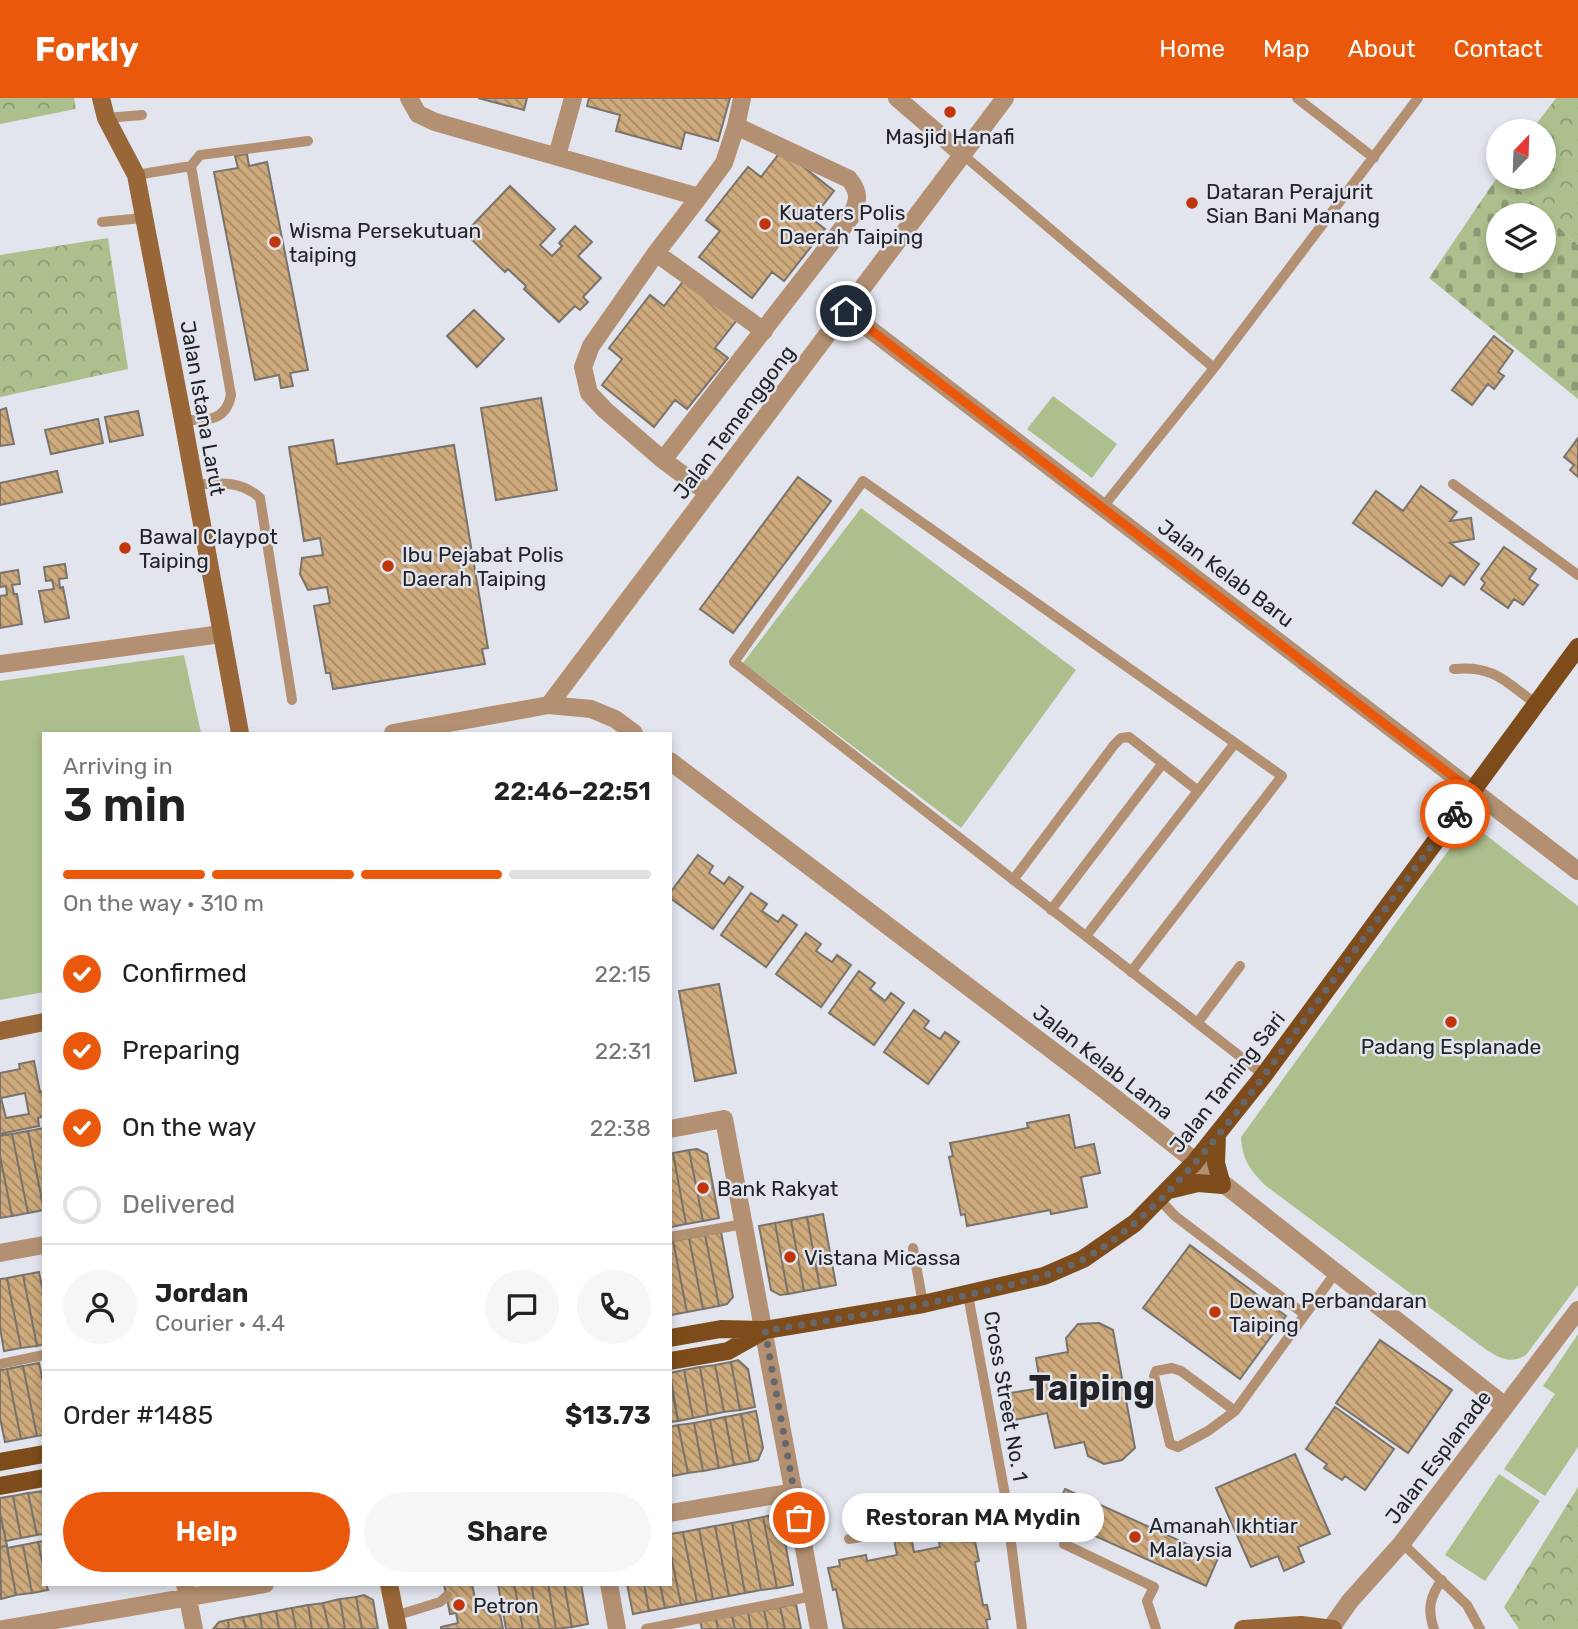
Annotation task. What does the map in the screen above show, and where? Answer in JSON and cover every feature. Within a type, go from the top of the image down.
[{"type":"main road","name":"Jalan Istana Larut","points":[[101,98],[106,118],[135,176],[240,732]]},
{"type":"main road","name":"Jalan Taming Sari","points":[[672,1338],[721,1329],[765,1331],[968,1295],[1044,1276],[1083,1259],[1125,1231],[1194,1163],[1264,1075],[1578,647]]},
{"type":"main road","points":[[0,1031],[42,1022]]},
{"type":"main road","points":[[1163,1195],[1198,1183],[1222,1185],[1216,1163],[1217,1135]]},
{"type":"main road","name":"Jalan Taming Sari","points":[[672,1361],[728,1351],[765,1331]]},
{"type":"main road","points":[[0,1462],[42,1454]]},
{"type":"main road","points":[[0,1486],[42,1478]]},
{"type":"main road","points":[[389,1586],[396,1623]]},
{"type":"main road","points":[[1243,1629],[1301,1625],[1332,1628]]},
{"type":"street","points":[[409,98],[418,114],[435,122],[699,197]]},
{"type":"street","points":[[557,156],[573,98]]},
{"type":"street","points":[[708,493],[663,460],[605,410],[589,393],[583,367],[591,346],[724,163],[742,98]]},
{"type":"street","points":[[897,98],[962,154]]},
{"type":"street","name":"Jalan Temenggong","points":[[549,705],[1005,98]]},
{"type":"street","points":[[663,460],[851,217],[857,203],[857,189],[849,179],[736,126]]},
{"type":"street","points":[[656,253],[764,331]]},
{"type":"street","name":"Jalan Kelab Baru","points":[[846,311],[1578,871]]},
{"type":"street","points":[[0,664],[220,634]]},
{"type":"street","points":[[399,732],[549,705],[591,709],[615,719],[633,732]]},
{"type":"street","name":"Jalan Kelab Lama","points":[[672,763],[1336,1272],[1504,1405]]},
{"type":"street","points":[[672,1129],[724,1119],[819,1629]]},
{"type":"street","points":[[0,1252],[42,1245]]},
{"type":"street","name":"Jalan Esplanade","points":[[1332,1628],[1350,1601],[1402,1543],[1578,1310]]},
{"type":"street","points":[[672,1513],[794,1492]]},
{"type":"street","points":[[2,1629],[186,1590],[239,1586]]},
{"type":"street","points":[[609,1586],[617,1629]]},
{"type":"street","points":[[186,1590],[194,1629]]},
{"type":"lane","points":[[1297,98],[1374,158]]},
{"type":"lane","points":[[1102,508],[1214,369],[1418,98]]},
{"type":"lane","points":[[106,118],[142,115]]},
{"type":"lane","points":[[135,176],[191,166],[200,155],[308,141]]},
{"type":"lane","points":[[962,154],[1214,369]]},
{"type":"lane","points":[[183,420],[205,420],[223,414],[229,407],[231,395],[191,166]]},
{"type":"lane","points":[[102,222],[142,218]]},
{"type":"lane","points":[[1131,972],[1282,776],[863,481],[734,662],[1051,910],[1131,972],[1198,1022],[1264,1075]]},
{"type":"lane","points":[[194,485],[240,484],[251,489],[260,498],[292,700]]},
{"type":"lane","points":[[1453,484],[1578,575]]},
{"type":"lane","points":[[1454,669],[1481,668],[1492,672],[1536,704]]},
{"type":"lane","points":[[1013,880],[1121,738],[1129,737],[1197,790]]},
{"type":"lane","points":[[1086,936],[1235,743]]},
{"type":"lane","points":[[1051,910],[1163,764]]},
{"type":"lane","points":[[1198,1022],[1240,966]]},
{"type":"lane","points":[[1163,1195],[1175,1216],[1304,1314]]},
{"type":"lane","points":[[672,1237],[744,1224]]},
{"type":"lane","points":[[913,1248],[923,1304]]},
{"type":"lane","points":[[1235,1411],[1181,1371],[1172,1368],[1156,1371],[1154,1376],[1170,1444],[1178,1447],[1208,1431],[1235,1411],[1336,1272]]},
{"type":"lane","name":"Cross Street No. 1","points":[[968,1295],[1005,1495],[1022,1629]]},
{"type":"lane","points":[[0,1364],[42,1355]]},
{"type":"lane","points":[[849,1539],[1006,1512]]},
{"type":"lane","points":[[1402,1543],[1467,1605],[1480,1629]]},
{"type":"lane","points":[[1064,1544],[1154,1587],[1147,1601],[1156,1629]]},
{"type":"lane","points":[[1434,1629],[1429,1602],[1433,1591],[1442,1580]]},
{"type":"lane","points":[[646,1629],[813,1596]]},
{"type":"lane","points":[[396,1623],[447,1597]]},
{"type":"green space","points":[[0,98],[74,98],[76,109],[0,124]]},
{"type":"green space","points":[[1556,98],[1578,98],[1578,245],[1556,225],[1556,203],[1533,203],[1518,189],[1556,189],[1556,119],[1540,119]]},
{"type":"green space","points":[[1489,189],[1518,189],[1533,203],[1486,203],[1486,273],[1556,273],[1556,225],[1578,245],[1578,399],[1429,278]]},
{"type":"green space","points":[[108,238],[128,369],[0,397],[0,255]]},
{"type":"green space","points":[[1053,396],[1117,444],[1092,478],[1027,429]]},
{"type":"green space","points":[[861,508],[1076,670],[961,828],[743,663]]},
{"type":"green space","points":[[184,655],[201,732],[42,732],[42,992],[0,1000],[0,681]]},
{"type":"green space","name":"Padang Esplanade","points":[[1469,822],[1578,906],[1578,1285],[1526,1355],[1511,1360],[1488,1351],[1266,1186],[1248,1164],[1241,1137]]},
{"type":"green space","points":[[1578,1334],[1578,1447],[1545,1496],[1504,1469],[1555,1394],[1543,1386]]},
{"type":"green space","points":[[1499,1474],[1540,1501],[1485,1581],[1445,1555]]},
{"type":"green space","points":[[1578,1487],[1578,1629],[1519,1629],[1504,1607]]},
{"type":"building","points":[[478,98],[527,98],[524,110]]},
{"type":"building","points":[[589,98],[730,98],[718,141],[685,132],[681,149],[616,131],[620,115],[587,106]]},
{"type":"building","name":"Kuaters Polis Daerah Taiping","points":[[782,150],[834,191],[812,219],[825,229],[784,281],[772,272],[752,298],[699,257],[720,231],[706,220],[748,167],[761,177]]},
{"type":"building","points":[[247,154],[249,166],[267,162],[308,370],[290,373],[293,386],[281,388],[279,375],[255,380],[214,172],[238,168],[235,156]]},
{"type":"building","points":[[510,186],[555,229],[540,245],[552,256],[562,246],[559,243],[575,226],[592,242],[578,256],[601,278],[583,297],[588,302],[580,310],[575,306],[559,322],[524,289],[526,286],[508,269],[505,272],[465,233]]},
{"type":"building","points":[[685,279],[737,320],[715,348],[728,358],[687,409],[675,400],[654,427],[602,385],[622,359],[609,348],[650,295],[664,306]]},
{"type":"building","points":[[474,310],[504,339],[477,367],[447,336]]},
{"type":"building","points":[[1494,336],[1513,351],[1498,372],[1504,376],[1494,389],[1488,384],[1472,405],[1452,390]]},
{"type":"building","points":[[541,398],[557,490],[496,500],[481,408]]},
{"type":"building","points":[[6,408],[14,444],[0,446],[0,410]]},
{"type":"building","points":[[138,411],[143,435],[110,442],[105,417]]},
{"type":"building","points":[[98,419],[103,443],[51,454],[45,430]]},
{"type":"building","points":[[1578,438],[1578,477],[1570,470],[1574,465],[1564,457]]},
{"type":"building","name":"Ibu Pejabat Polis Daerah Taiping","points":[[333,440],[337,464],[454,445],[488,648],[482,649],[485,664],[333,689],[330,673],[326,673],[314,606],[330,603],[327,587],[308,590],[300,574],[302,558],[323,555],[320,538],[304,541],[289,447]]},
{"type":"building","points":[[57,471],[62,492],[0,505],[0,483]]},
{"type":"building","points":[[798,477],[831,501],[733,633],[700,609]]},
{"type":"building","points":[[1421,486],[1457,512],[1450,521],[1471,518],[1474,539],[1450,543],[1479,564],[1464,585],[1450,575],[1442,586],[1353,523],[1376,491],[1403,511]]},
{"type":"building","points":[[1504,547],[1536,569],[1529,579],[1538,585],[1523,605],[1514,599],[1508,608],[1481,589],[1485,583],[1481,579]]},
{"type":"building","points":[[65,564],[67,578],[59,579],[69,618],[45,622],[39,591],[54,589],[52,580],[46,581],[44,567]]},
{"type":"building","points":[[18,570],[20,584],[12,585],[14,594],[17,594],[22,624],[0,628],[0,596],[7,595],[6,586],[0,587],[0,573]]},
{"type":"building","points":[[698,855],[713,866],[709,873],[724,884],[729,877],[743,887],[713,929],[672,899],[672,890]]},
{"type":"building","points":[[751,893],[767,904],[762,911],[778,922],[783,915],[797,925],[766,967],[721,935]]},
{"type":"building","points":[[806,933],[821,944],[816,951],[832,962],[837,955],[851,965],[821,1007],[776,974]]},
{"type":"building","points":[[859,971],[875,983],[870,989],[885,1001],[891,993],[904,1003],[874,1045],[829,1013]]},
{"type":"building","points":[[719,984],[736,1073],[695,1081],[679,991]]},
{"type":"building","points":[[914,1010],[929,1021],[924,1028],[940,1039],[945,1032],[959,1042],[928,1084],[884,1052]]},
{"type":"building","points":[[34,1061],[42,1092],[42,1117],[38,1118],[39,1126],[0,1134],[0,1073],[20,1069],[19,1064]],"holes":[[[25,1093],[29,1114],[6,1118],[1,1098]]]},
{"type":"building","points":[[1069,1115],[1075,1148],[1094,1144],[1100,1173],[1081,1177],[1087,1207],[1051,1214],[1050,1210],[967,1226],[965,1214],[961,1215],[949,1157],[953,1156],[950,1143],[1028,1128],[1027,1123]]},
{"type":"building","points":[[42,1128],[42,1200],[28,1131]]},
{"type":"building","points":[[28,1131],[42,1210],[28,1213],[12,1134]]},
{"type":"building","points":[[12,1134],[28,1213],[12,1216],[0,1156],[0,1136]]},
{"type":"building","points":[[697,1149],[707,1154],[719,1218],[703,1221],[689,1150]]},
{"type":"building","points":[[689,1150],[703,1221],[686,1224],[673,1153]]},
{"type":"building","points":[[672,1153],[686,1224],[672,1227]]},
{"type":"building","points":[[0,1156],[12,1216],[0,1218]]},
{"type":"building","points":[[823,1214],[836,1285],[820,1288],[807,1217]]},
{"type":"building","points":[[807,1217],[820,1288],[804,1291],[791,1220]]},
{"type":"building","name":"Vistana Micassa","points":[[791,1220],[804,1291],[788,1294],[775,1223]]},
{"type":"building","name":"Vistana Micassa","points":[[775,1223],[788,1294],[780,1295],[771,1290],[759,1226]]},
{"type":"building","points":[[721,1232],[733,1297],[727,1304],[719,1306],[705,1235]]},
{"type":"building","points":[[705,1235],[719,1306],[703,1309],[689,1238]]},
{"type":"building","points":[[689,1238],[703,1309],[687,1312],[673,1241]]},
{"type":"building","points":[[672,1241],[687,1312],[672,1315]]},
{"type":"building","name":"Dewan Perbandaran Taiping","points":[[1190,1245],[1286,1316],[1240,1379],[1143,1308]]},
{"type":"building","points":[[39,1272],[42,1286],[42,1345],[37,1346],[23,1275]]},
{"type":"building","points":[[23,1275],[37,1346],[21,1348],[7,1278]]},
{"type":"building","points":[[7,1278],[21,1348],[4,1351],[0,1328],[0,1279]]},
{"type":"building","points":[[1099,1323],[1113,1330],[1135,1448],[1122,1460],[1104,1464],[1088,1456],[1084,1442],[1055,1448],[1047,1413],[1015,1420],[1010,1393],[1041,1388],[1036,1358],[1068,1352],[1066,1338],[1078,1324]]},
{"type":"building","points":[[1380,1340],[1452,1390],[1408,1453],[1336,1403]]},
{"type":"building","points":[[738,1360],[748,1369],[755,1407],[740,1410],[731,1362]]},
{"type":"building","points":[[731,1362],[740,1410],[724,1412],[715,1365]]},
{"type":"building","points":[[39,1363],[42,1377],[42,1435],[37,1436],[23,1366]]},
{"type":"building","points":[[715,1365],[724,1412],[708,1415],[700,1367]]},
{"type":"building","points":[[23,1366],[37,1436],[21,1439],[7,1369]]},
{"type":"building","points":[[700,1367],[708,1415],[693,1418],[684,1370]]},
{"type":"building","points":[[7,1369],[21,1439],[5,1442],[0,1418],[0,1370]]},
{"type":"building","points":[[684,1370],[693,1418],[678,1421],[672,1373]]},
{"type":"building","points":[[672,1392],[678,1421],[672,1422]]},
{"type":"building","points":[[1335,1407],[1394,1449],[1365,1490],[1345,1476],[1342,1480],[1324,1468],[1327,1464],[1306,1449]]},
{"type":"building","points":[[756,1411],[763,1448],[758,1460],[750,1462],[741,1414]]},
{"type":"building","points":[[741,1414],[750,1462],[734,1465],[725,1417]]},
{"type":"building","points":[[725,1417],[734,1465],[719,1468],[710,1420]]},
{"type":"building","points":[[710,1420],[719,1468],[703,1471],[694,1423]]},
{"type":"building","points":[[694,1423],[703,1471],[688,1473],[678,1425]]},
{"type":"building","points":[[678,1425],[688,1473],[672,1476],[672,1426]]},
{"type":"building","points":[[1295,1454],[1330,1534],[1298,1547],[1304,1562],[1284,1571],[1278,1556],[1251,1567],[1216,1488]]},
{"type":"building","name":"Amanah Ikhtiar Malaysia","points":[[1065,1489],[1218,1558],[1206,1586],[1053,1517]]},
{"type":"building","points":[[42,1491],[42,1534],[37,1535],[28,1493]]},
{"type":"building","points":[[28,1493],[37,1535],[21,1538],[13,1496]]},
{"type":"building","points":[[13,1496],[21,1538],[6,1541],[0,1498]]},
{"type":"building","points":[[0,1513],[7,1546],[0,1547]]},
{"type":"building","points":[[772,1515],[781,1520],[793,1585],[777,1588],[763,1517]]},
{"type":"building","points":[[763,1517],[777,1588],[761,1590],[748,1520]]},
{"type":"building","points":[[748,1520],[761,1590],[745,1593],[732,1523]]},
{"type":"building","points":[[732,1523],[745,1593],[729,1596],[715,1526]]},
{"type":"building","points":[[715,1526],[729,1596],[713,1599],[699,1529]]},
{"type":"building","points":[[699,1529],[713,1599],[697,1602],[683,1532]]},
{"type":"building","points":[[683,1532],[697,1602],[681,1605],[672,1560],[672,1534]]},
{"type":"building","points":[[911,1536],[914,1552],[940,1547],[939,1542],[965,1537],[966,1542],[975,1541],[979,1561],[975,1562],[983,1605],[987,1605],[990,1619],[986,1620],[988,1629],[844,1629],[836,1589],[833,1590],[828,1568],[840,1566],[839,1560],[866,1555],[867,1561],[897,1555],[894,1539]]},
{"type":"building","points":[[42,1541],[42,1561],[38,1542]]},
{"type":"building","points":[[38,1542],[42,1561],[42,1586],[47,1586],[48,1590],[32,1593],[23,1545]]},
{"type":"building","points":[[23,1545],[32,1593],[16,1595],[7,1548]]},
{"type":"building","points":[[7,1546],[16,1595],[1,1599],[0,1547]]},
{"type":"building","points":[[672,1560],[681,1605],[665,1608],[660,1586],[672,1586]]},
{"type":"building","points":[[444,1586],[472,1586],[477,1608],[498,1604],[503,1629],[441,1629],[458,1623],[456,1613],[450,1614]]},
{"type":"building","points":[[498,1586],[514,1586],[523,1629],[506,1629]]},
{"type":"building","points":[[514,1586],[531,1586],[540,1629],[523,1629]]},
{"type":"building","points":[[531,1586],[548,1586],[556,1629],[540,1629]]},
{"type":"building","points":[[548,1586],[564,1586],[572,1627],[556,1629]]},
{"type":"building","points":[[564,1586],[581,1586],[588,1624],[572,1627]]},
{"type":"building","points":[[627,1586],[644,1586],[649,1611],[633,1614]]},
{"type":"building","points":[[644,1586],[660,1586],[665,1608],[649,1611]]},
{"type":"building","points":[[364,1595],[373,1600],[378,1629],[362,1629],[356,1597]]},
{"type":"building","points":[[356,1597],[362,1629],[345,1629],[340,1599]]},
{"type":"building","points":[[340,1599],[345,1629],[329,1629],[323,1603]]},
{"type":"building","points":[[323,1603],[329,1629],[312,1629],[308,1605]]},
{"type":"building","points":[[796,1604],[801,1629],[785,1629],[780,1607]]},
{"type":"building","points":[[308,1605],[312,1629],[296,1629],[292,1608]]},
{"type":"building","points":[[780,1607],[785,1629],[768,1629],[764,1610]]},
{"type":"building","points":[[292,1608],[296,1629],[279,1629],[276,1611]]},
{"type":"building","points":[[764,1610],[768,1629],[751,1629],[748,1612]]},
{"type":"building","points":[[276,1611],[279,1629],[262,1629],[260,1614]]},
{"type":"building","points":[[748,1612],[751,1629],[735,1629],[732,1616]]},
{"type":"building","points":[[260,1614],[262,1629],[246,1629],[243,1617]]},
{"type":"building","points":[[732,1616],[735,1629],[718,1629],[716,1618]]},
{"type":"building","points":[[243,1617],[246,1629],[229,1629],[228,1620]]},
{"type":"building","points":[[716,1618],[718,1629],[702,1629],[700,1621]]},
{"type":"building","points":[[228,1620],[229,1629],[213,1629],[219,1622]]},
{"type":"way so far","points":[[799,1518],[765,1331],[923,1304],[1044,1276],[1083,1259],[1115,1239],[1152,1207],[1217,1135],[1455,814]]},
{"type":"place","name":"Masjid Hanafi","points":[[950,112]]},
{"type":"place","name":"Dataran Perajurit Sian Bani Manang","points":[[1192,203]]},
{"type":"place","name":"Kuaters Polis Daerah Taiping","points":[[765,224]]},
{"type":"place","name":"Wisma Persekutuan taiping","points":[[275,242]]},
{"type":"place","name":"Bawal Claypot Taiping","points":[[125,548]]},
{"type":"place","name":"Ibu Pejabat Polis Daerah Taiping","points":[[388,566]]},
{"type":"place","name":"Padang Esplanade","points":[[1451,1022]]},
{"type":"place","name":"Bank Rakyat","points":[[703,1188]]},
{"type":"place","name":"Vistana Micassa","points":[[790,1257]]},
{"type":"place","name":"Dewan Perbandaran Taiping","points":[[1215,1312]]},
{"type":"place","name":"Restoran MA Mydin","points":[[799,1518]]},
{"type":"place","name":"Amanah Ikhtiar Malaysia","points":[[1135,1537]]},
{"type":"place","name":"Petron","points":[[459,1605]]},
{"type":"district","name":"Taiping","points":[[1092,1388]]},
{"type":"route","points":[[846,311],[1472,791],[1455,814]]}]
